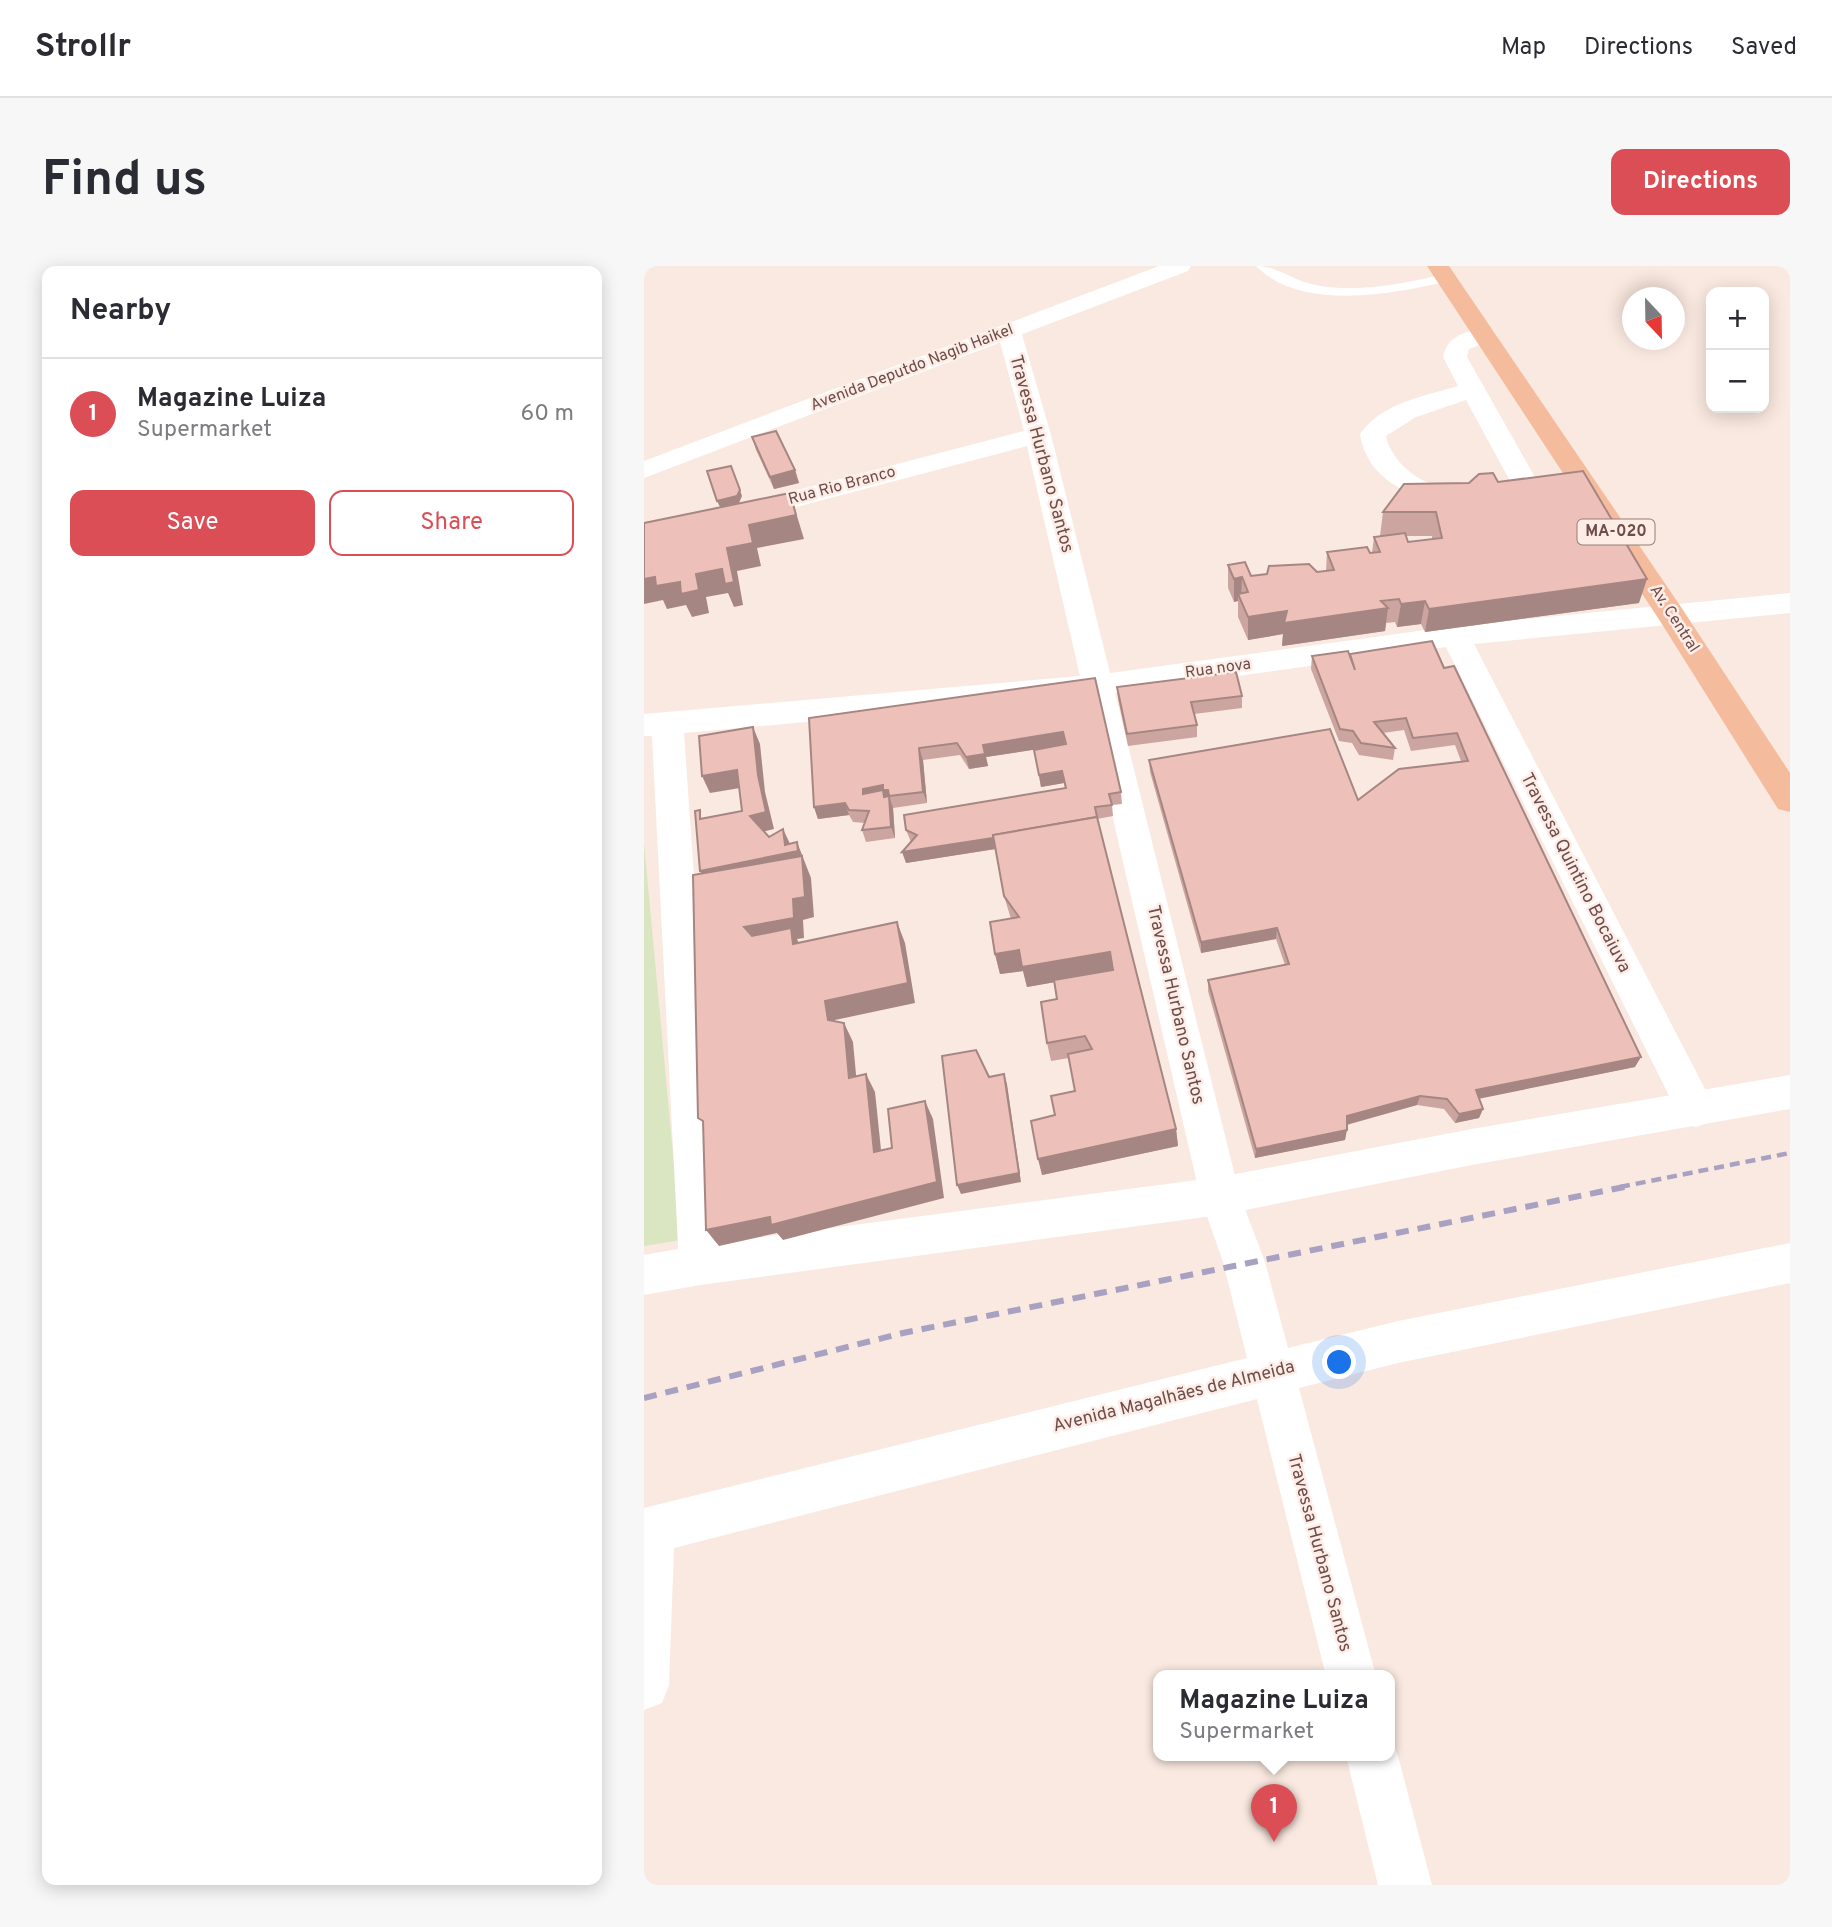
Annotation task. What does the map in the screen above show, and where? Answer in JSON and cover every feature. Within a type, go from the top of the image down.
[{"type":"main road","name":"Av. Central","points":[[1442,272],[1671,614],[1790,800]]},
{"type":"street","name":"Avenida Deputdo Nagib Haikel","points":[[644,470],[1180,266]]},
{"type":"street","name":"Travessa Hurbano Santos","points":[[1009,331],[1038,435],[1099,685],[1220,1196],[1244,1262],[1349,1670]]},
{"type":"street","points":[[1484,335],[1458,345],[1455,357],[1525,486]]},
{"type":"street","points":[[1474,389],[1382,424],[1373,434],[1378,453],[1395,470],[1425,491],[1457,492],[1583,483]]},
{"type":"street","name":"Rua Rio Branco","points":[[644,533],[727,516],[1038,435]]},
{"type":"street","name":"Rua nova","points":[[655,723],[1099,685],[1455,636],[1790,603]]},
{"type":"street","name":"Travessa Quintino Bocaiuva","points":[[1455,636],[1696,1110]]},
{"type":"street","points":[[655,723],[700,1265]]},
{"type":"street","points":[[644,1275],[700,1265],[1220,1196],[1464,1149],[1790,1092]]},
{"type":"street","name":"Avenida Magalhães de Almeida","points":[[647,1531],[1398,1342],[1790,1263]]},
{"type":"street","points":[[644,1685],[647,1531]]},
{"type":"street","points":[[1373,1761],[1405,1885]]},
{"type":"lane","points":[[1262,266],[1277,277],[1315,290],[1359,292],[1442,272]]},
{"type":"green space","points":[[644,843],[681,1240],[644,1246]]},
{"type":"building","points":[[776,431],[795,470],[770,477],[752,437]]},
{"type":"building","points":[[731,466],[740,490],[737,496],[717,501],[707,471]]},
{"type":"building","points":[[1583,471],[1647,579],[1429,609],[1425,601],[1401,604],[1399,599],[1381,601],[1388,608],[1284,623],[1287,611],[1248,617],[1238,594],[1248,592],[1242,577],[1234,579],[1228,565],[1245,562],[1251,576],[1267,574],[1269,566],[1309,564],[1317,572],[1334,570],[1327,552],[1367,547],[1370,553],[1380,552],[1374,537],[1405,533],[1408,542],[1442,538],[1436,512],[1383,512],[1404,484],[1469,483],[1479,474],[1493,473],[1498,482]]},
{"type":"building","points":[[790,493],[796,515],[749,525],[753,543],[727,548],[734,582],[725,584],[722,569],[696,574],[699,590],[681,594],[680,582],[656,586],[655,577],[644,579],[644,523]]},
{"type":"building","points":[[1432,641],[1444,668],[1454,666],[1641,1057],[1476,1090],[1483,1109],[1459,1114],[1447,1099],[1420,1096],[1347,1116],[1347,1130],[1256,1149],[1208,980],[1289,964],[1277,928],[1201,942],[1149,760],[1330,729],[1358,800],[1399,769],[1468,761],[1457,733],[1413,738],[1406,718],[1374,722],[1395,748],[1361,743],[1353,731],[1340,729],[1312,656],[1348,651],[1355,670],[1350,654]]},
{"type":"building","points":[[1236,672],[1242,696],[1191,702],[1197,725],[1127,734],[1117,687]]},
{"type":"building","points":[[1095,678],[1121,792],[1109,794],[1112,805],[1095,807],[1097,817],[993,835],[993,838],[902,852],[917,835],[906,830],[904,815],[1066,788],[1062,771],[1039,775],[1034,750],[1066,744],[1063,732],[983,745],[985,754],[966,757],[957,743],[919,748],[923,792],[889,796],[891,827],[862,830],[869,811],[849,810],[845,803],[814,807],[809,718]],"holes":[[[883,785],[883,790],[863,794],[863,789]],[[883,790],[888,790],[889,796],[884,797]]]},
{"type":"building","points":[[753,727],[758,775],[766,812],[750,816],[769,837],[783,829],[785,845],[797,842],[798,851],[700,871],[695,811],[700,810],[700,819],[742,811],[737,770],[702,776],[699,736]]},
{"type":"building","points":[[1097,817],[1176,1129],[1038,1159],[1031,1121],[1055,1115],[1051,1096],[1075,1091],[1068,1054],[1092,1049],[1085,1036],[1047,1043],[1041,1002],[1057,999],[1054,980],[1113,970],[1110,952],[1022,967],[1019,950],[995,954],[990,922],[1019,917],[1004,896],[993,835]]},
{"type":"building","points":[[802,856],[805,897],[793,899],[794,918],[744,927],[752,936],[791,928],[793,944],[897,922],[908,983],[825,1001],[828,1020],[844,1023],[849,1078],[866,1074],[874,1152],[892,1148],[888,1109],[925,1101],[937,1182],[771,1225],[770,1217],[706,1230],[703,1121],[698,1118],[693,875]]},
{"type":"building","points":[[976,1050],[989,1077],[1004,1074],[1019,1173],[957,1185],[942,1056]]},
{"type":"railway","points":[[1620,1187],[1790,1153]]},
{"type":"railway","points":[[644,1398],[903,1333],[1629,1186]]},
{"type":"place","name":"Magazine Luiza","points":[[1274,1842]]}]
